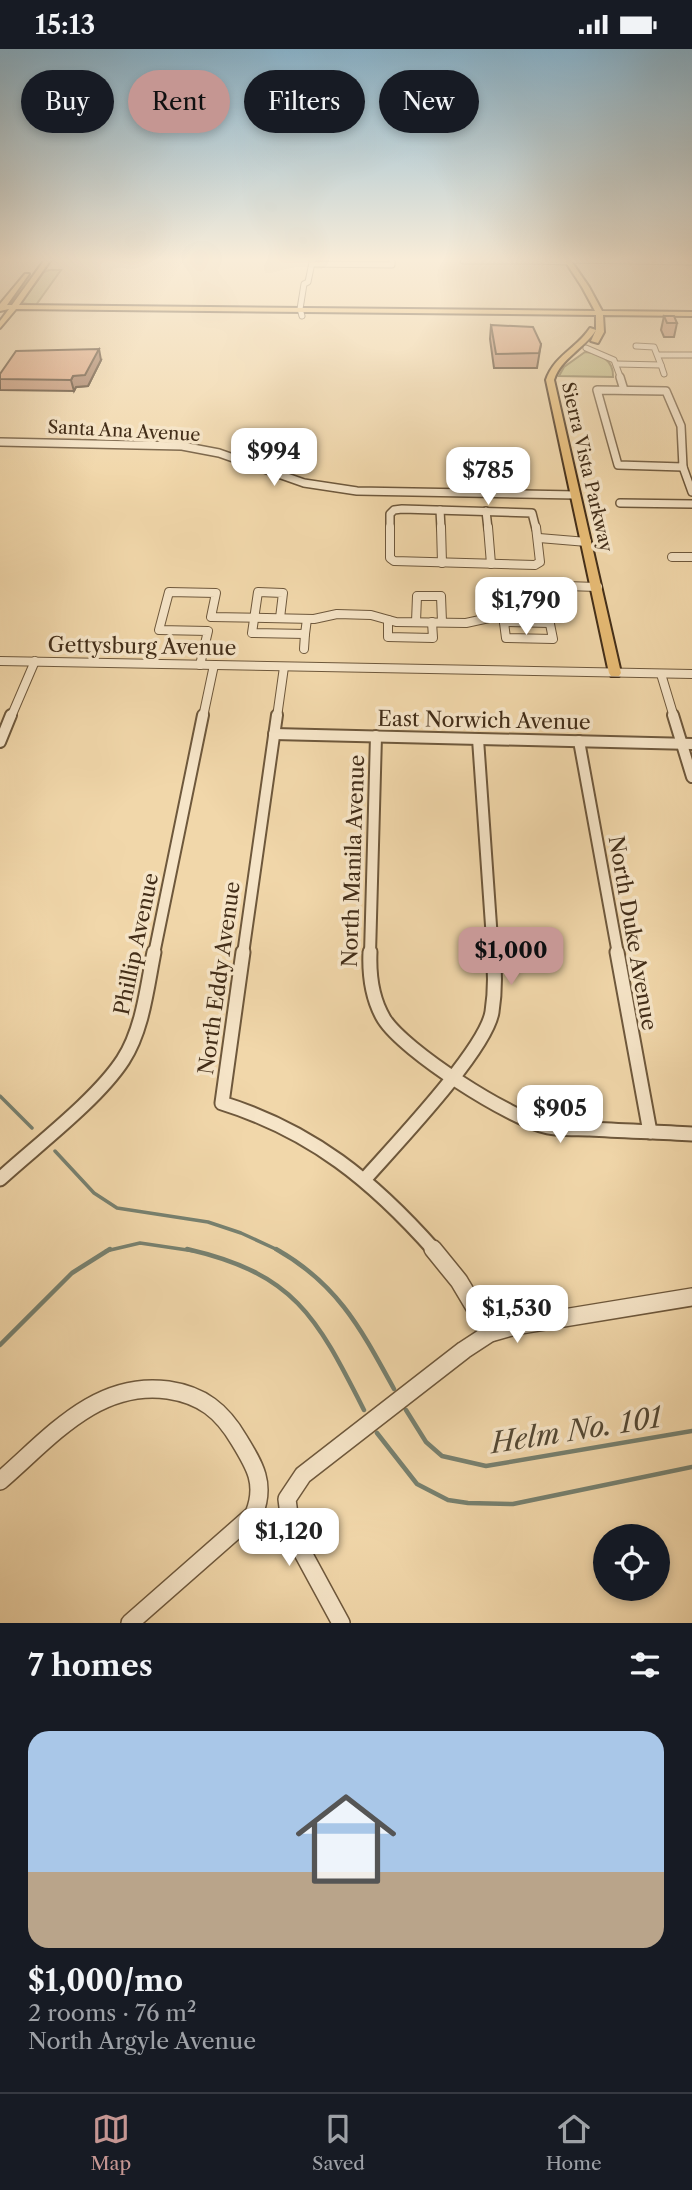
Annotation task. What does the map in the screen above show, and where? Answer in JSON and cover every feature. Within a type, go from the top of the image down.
[{"type":"main road","name":"Sierra Vista Parkway","points":[[592,331],[588,338],[566,354],[553,370],[550,380],[598,587],[614,673]]},
{"type":"main road","points":[[586,348],[584,346],[593,337],[593,331]]},
{"type":"main road","points":[[586,348],[600,331]]},
{"type":"main road","name":"Sierra Vista Parkway","points":[[566,357],[586,348]]},
{"type":"street","points":[[636,346],[654,347],[664,374]]},
{"type":"street","points":[[586,348],[604,354],[618,364],[662,365]]},
{"type":"street","points":[[658,355],[692,355]]},
{"type":"street","points":[[618,364],[619,379],[624,390]]},
{"type":"street","points":[[684,467],[618,465],[597,390],[666,391],[682,433],[684,467],[692,492]]},
{"type":"street","points":[[682,433],[692,433]]},
{"type":"street","name":"Santa Ana Avenue","points":[[0,436],[162,439],[198,443],[232,450],[313,478],[360,485],[576,492]]},
{"type":"street","name":"Santa Ana Avenue","points":[[0,442],[181,446],[219,453],[316,485],[400,495],[576,492]]},
{"type":"street","points":[[400,495],[401,509]]},
{"type":"street","points":[[620,503],[692,504]]},
{"type":"street","points":[[394,510],[440,510],[532,513],[539,538],[540,562],[535,565],[442,563],[394,561],[390,558],[390,514],[394,510]]},
{"type":"street","points":[[440,510],[442,563]]},
{"type":"street","points":[[486,511],[491,564]]},
{"type":"street","points":[[539,538],[587,540]]},
{"type":"street","points":[[672,557],[692,557]]},
{"type":"street","points":[[211,617],[306,619],[337,614],[371,615],[388,620],[416,622],[466,623],[503,615],[547,609],[553,639],[506,638],[503,615],[501,584],[598,587]]},
{"type":"street","points":[[200,665],[208,631],[216,593],[169,592],[159,630],[208,631]]},
{"type":"street","points":[[280,618],[283,593],[258,592],[252,633],[305,634]]},
{"type":"street","points":[[416,622],[416,596],[441,596],[442,622]]},
{"type":"street","points":[[503,615],[550,623]]},
{"type":"street","points":[[304,649],[306,619]]},
{"type":"street","points":[[388,620],[388,637],[433,638],[432,622]]},
{"type":"street","name":"Gettysburg Avenue","points":[[0,661],[661,674]]},
{"type":"street","points":[[0,742],[35,661]]},
{"type":"street","name":"Phillip Avenue","points":[[0,1179],[102,1086],[124,1059],[139,1025],[215,665]]},
{"type":"street","name":"North Eddy Avenue","points":[[284,667],[222,1103],[291,1130],[316,1144],[364,1180],[434,1248],[480,1309],[491,1333]]},
{"type":"street","points":[[692,674],[661,674],[687,744],[692,777]]},
{"type":"street","name":"East Norwich Avenue","points":[[274,734],[687,744]]},
{"type":"street","name":"North Manila Avenue","points":[[376,736],[370,988],[385,1020],[398,1036],[480,1096],[514,1115],[548,1127],[692,1134]]},
{"type":"street","points":[[364,1180],[453,1076],[485,1032],[492,1013],[494,986],[478,739]]},
{"type":"street","name":"North Duke Avenue","points":[[579,741],[650,1132]]},
{"type":"street","points":[[341,1623],[291,1531],[287,1499],[303,1475],[464,1350],[491,1333],[516,1326],[692,1297]]},
{"type":"street","points":[[0,1481],[84,1406],[120,1390],[154,1385],[201,1398],[223,1412],[260,1474],[262,1496],[254,1514],[130,1623]]},
{"type":"shaded area","points":[[585,352],[596,354],[609,362],[613,377],[559,376],[564,367]]},
{"type":"building","points":[[492,331],[535,331],[541,344],[539,353],[496,354]]},
{"type":"building","points":[[99,349],[85,375],[73,376],[71,380],[0,379],[0,374],[16,351]]},
{"type":"waterway","name":"Helm No. 101","points":[[0,1096],[32,1128]]},
{"type":"waterway","name":"Helm No. 101","points":[[55,1151],[94,1193],[117,1208],[208,1222],[277,1250]]},
{"type":"waterway","points":[[107,1251],[140,1243],[194,1251]]},
{"type":"waterway","points":[[187,1249],[224,1259],[253,1271],[278,1286],[298,1304],[331,1349],[364,1410]]},
{"type":"waterway","name":"Helm No. 101","points":[[277,1250],[316,1277],[332,1293],[359,1328],[394,1389]]},
{"type":"waterway","points":[[0,1345],[72,1273],[107,1251]]},
{"type":"waterway","name":"Helm No. 101","points":[[406,1410],[426,1442],[442,1456],[486,1466],[692,1431]]},
{"type":"waterway","points":[[377,1433],[417,1484],[448,1500],[468,1503],[513,1504],[692,1467]]}]
